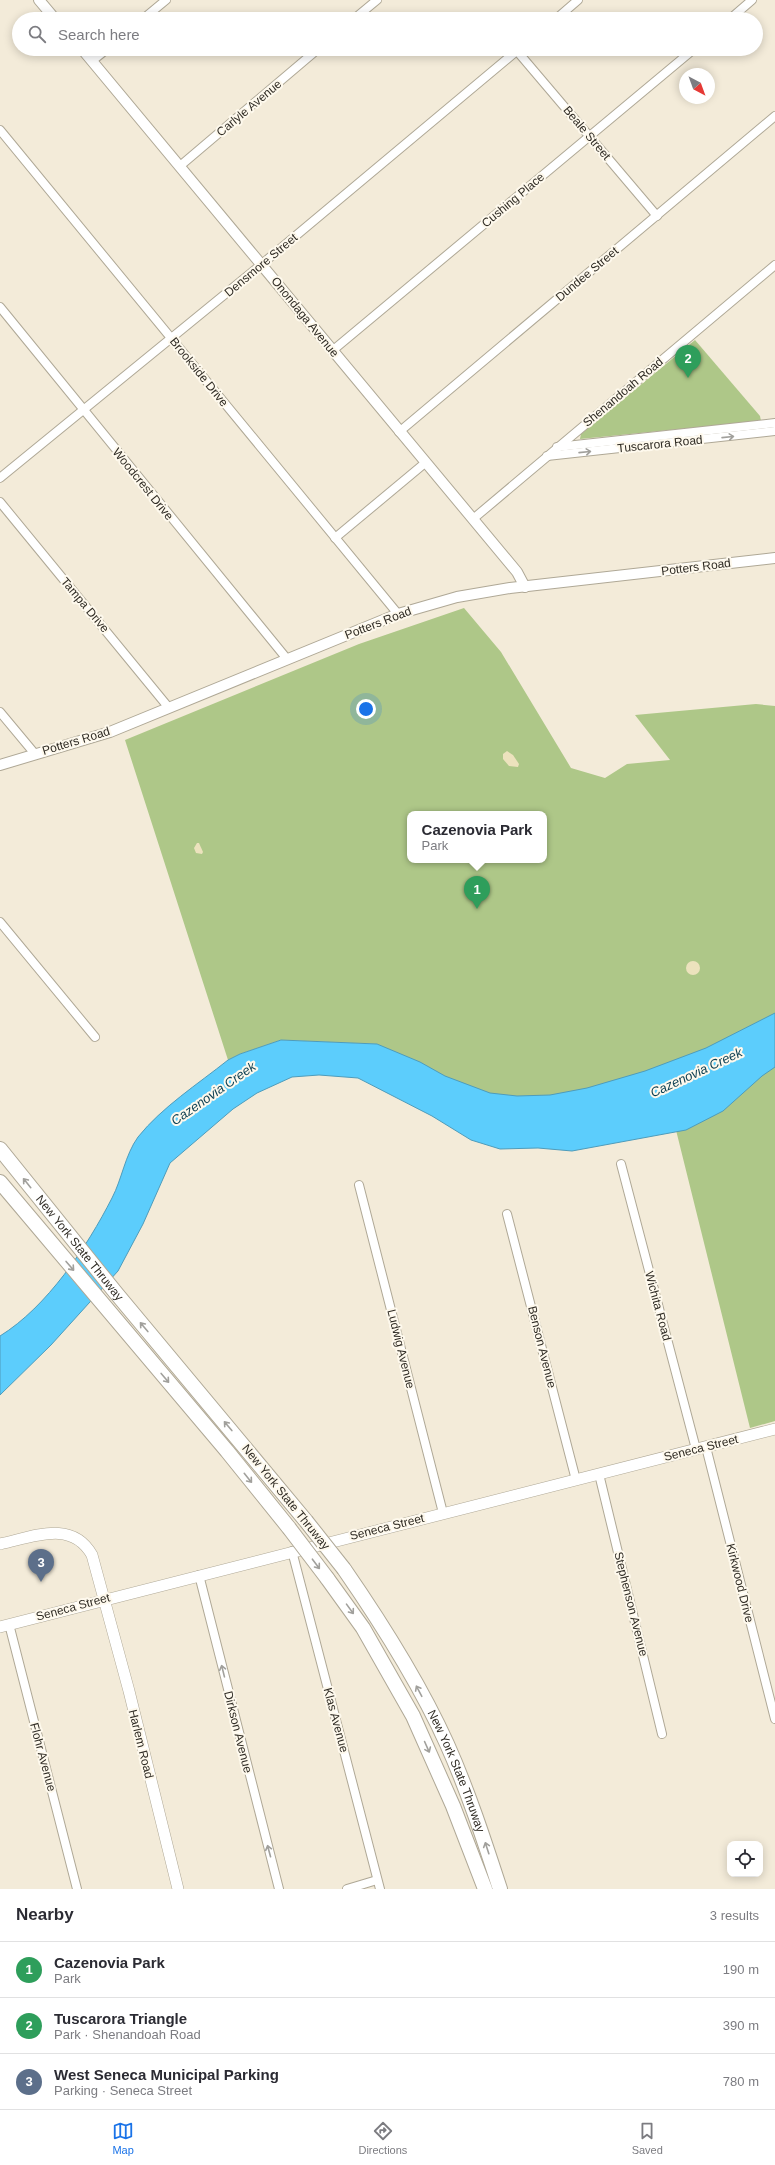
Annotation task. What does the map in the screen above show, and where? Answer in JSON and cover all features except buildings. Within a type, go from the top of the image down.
[{"type":"highway","name":"New York State Thruway","points":[[0,1149],[116,1293],[306,1521],[344,1569],[381,1622],[446,1743],[477,1816],[500,1889]]},
{"type":"highway","name":"New York State Thruway","points":[[0,1182],[289,1528],[364,1628],[413,1716],[453,1806],[485,1889]]},
{"type":"main road","name":"Seneca Street","points":[[5,1625],[775,1429]]},
{"type":"main road","name":"Harlem Road","points":[[0,1544],[52,1533],[60,1533],[75,1537],[85,1545],[92,1555],[178,1889]]},
{"type":"street","points":[[39,0],[49,12]]},
{"type":"street","points":[[151,12],[166,0]]},
{"type":"street","points":[[362,12],[377,0]]},
{"type":"street","points":[[564,12],[578,0]]},
{"type":"street","points":[[738,12],[752,0]]},
{"type":"street","name":"Onondaga Avenue","points":[[88,56],[517,572],[525,587]]},
{"type":"street","points":[[92,61],[98,56]]},
{"type":"street","name":"Carlyle Avenue","points":[[180,166],[310,56]]},
{"type":"street","name":"Densmore Street","points":[[0,478],[262,264],[511,56]]},
{"type":"street","name":"Beale Street","points":[[523,56],[589,137],[657,216]]},
{"type":"street","name":"Cushing Place","points":[[332,351],[686,56]]},
{"type":"street","name":"Dundee Street","points":[[399,432],[775,116]]},
{"type":"street","name":"Brookside Drive","points":[[0,130],[398,614]]},
{"type":"street","name":"Shenandoah Road","points":[[473,519],[546,456],[775,265]]},
{"type":"street","name":"Woodcrest Drive","points":[[0,307],[287,659]]},
{"type":"street","name":"Tuscarora Road","points":[[557,447],[775,423]]},
{"type":"street","name":"Tuscarora Road","points":[[546,456],[774,430]]},
{"type":"street","points":[[335,538],[426,463]]},
{"type":"street","name":"Tampa Drive","points":[[0,502],[169,708]]},
{"type":"street","name":"Potters Road","points":[[0,765],[110,732],[398,614],[457,596],[775,558]]},
{"type":"street","points":[[0,712],[35,754]]},
{"type":"street","points":[[0,922],[95,1038]]},
{"type":"street","name":"Wichita Road","points":[[621,1164],[701,1448]]},
{"type":"street","name":"Ludwig Avenue","points":[[359,1185],[443,1513]]},
{"type":"street","name":"Benson Avenue","points":[[507,1214],[576,1480]]},
{"type":"street","name":"Kirkwood Drive","points":[[701,1448],[775,1719]]},
{"type":"street","name":"Stephenson Avenue","points":[[599,1474],[662,1734]]},
{"type":"street","name":"Klas Avenue","points":[[292,1551],[380,1889]]},
{"type":"street","name":"Dirkson Avenue","points":[[199,1575],[279,1889]]},
{"type":"street","name":"Flohr Avenue","points":[[5,1625],[77,1889]]},
{"type":"street","points":[[347,1889],[377,1880]]},
{"type":"green space","points":[[695,340],[760,416],[761,421],[580,439],[581,434]]},
{"type":"green space","points":[[464,608],[501,652],[571,768],[605,778],[627,764],[670,760],[635,715],[756,704],[775,706],[775,1421],[750,1428],[672,1114],[480,1099],[377,1044],[281,1040],[240,1054],[228,1060],[125,740],[359,644]]},
{"type":"sand","points":[[507,751],[513,755],[519,764],[518,767],[509,766],[503,759],[503,754]]},
{"type":"sand","points":[[197,843],[199,843],[203,852],[202,854],[196,853],[194,848]]},
{"type":"sand","points":[[693,961],[698,963],[700,968],[698,973],[693,975],[688,973],[686,968],[688,963]]},
{"type":"water","name":"Cazenovia Creek","points":[[775,1013],[775,1067],[762,1076],[723,1111],[686,1130],[572,1151],[538,1148],[500,1149],[471,1140],[432,1116],[358,1078],[319,1075],[292,1077],[257,1093],[233,1109],[170,1163],[143,1224],[118,1271],[51,1345],[0,1395],[0,1336],[17,1324],[50,1293],[78,1256],[112,1198],[130,1151],[138,1137],[158,1116],[181,1096],[228,1060],[240,1054],[281,1040],[377,1044],[420,1062],[445,1076],[490,1093],[517,1096],[550,1095],[587,1088],[645,1071],[706,1048]]},
{"type":"place","name":"Tuscarora Triangle","points":[[688,378]]},
{"type":"place","name":"Cazenovia Park","points":[[477,909]]},
{"type":"place","name":"West Seneca Municipal Parking","points":[[41,1582]]}]
